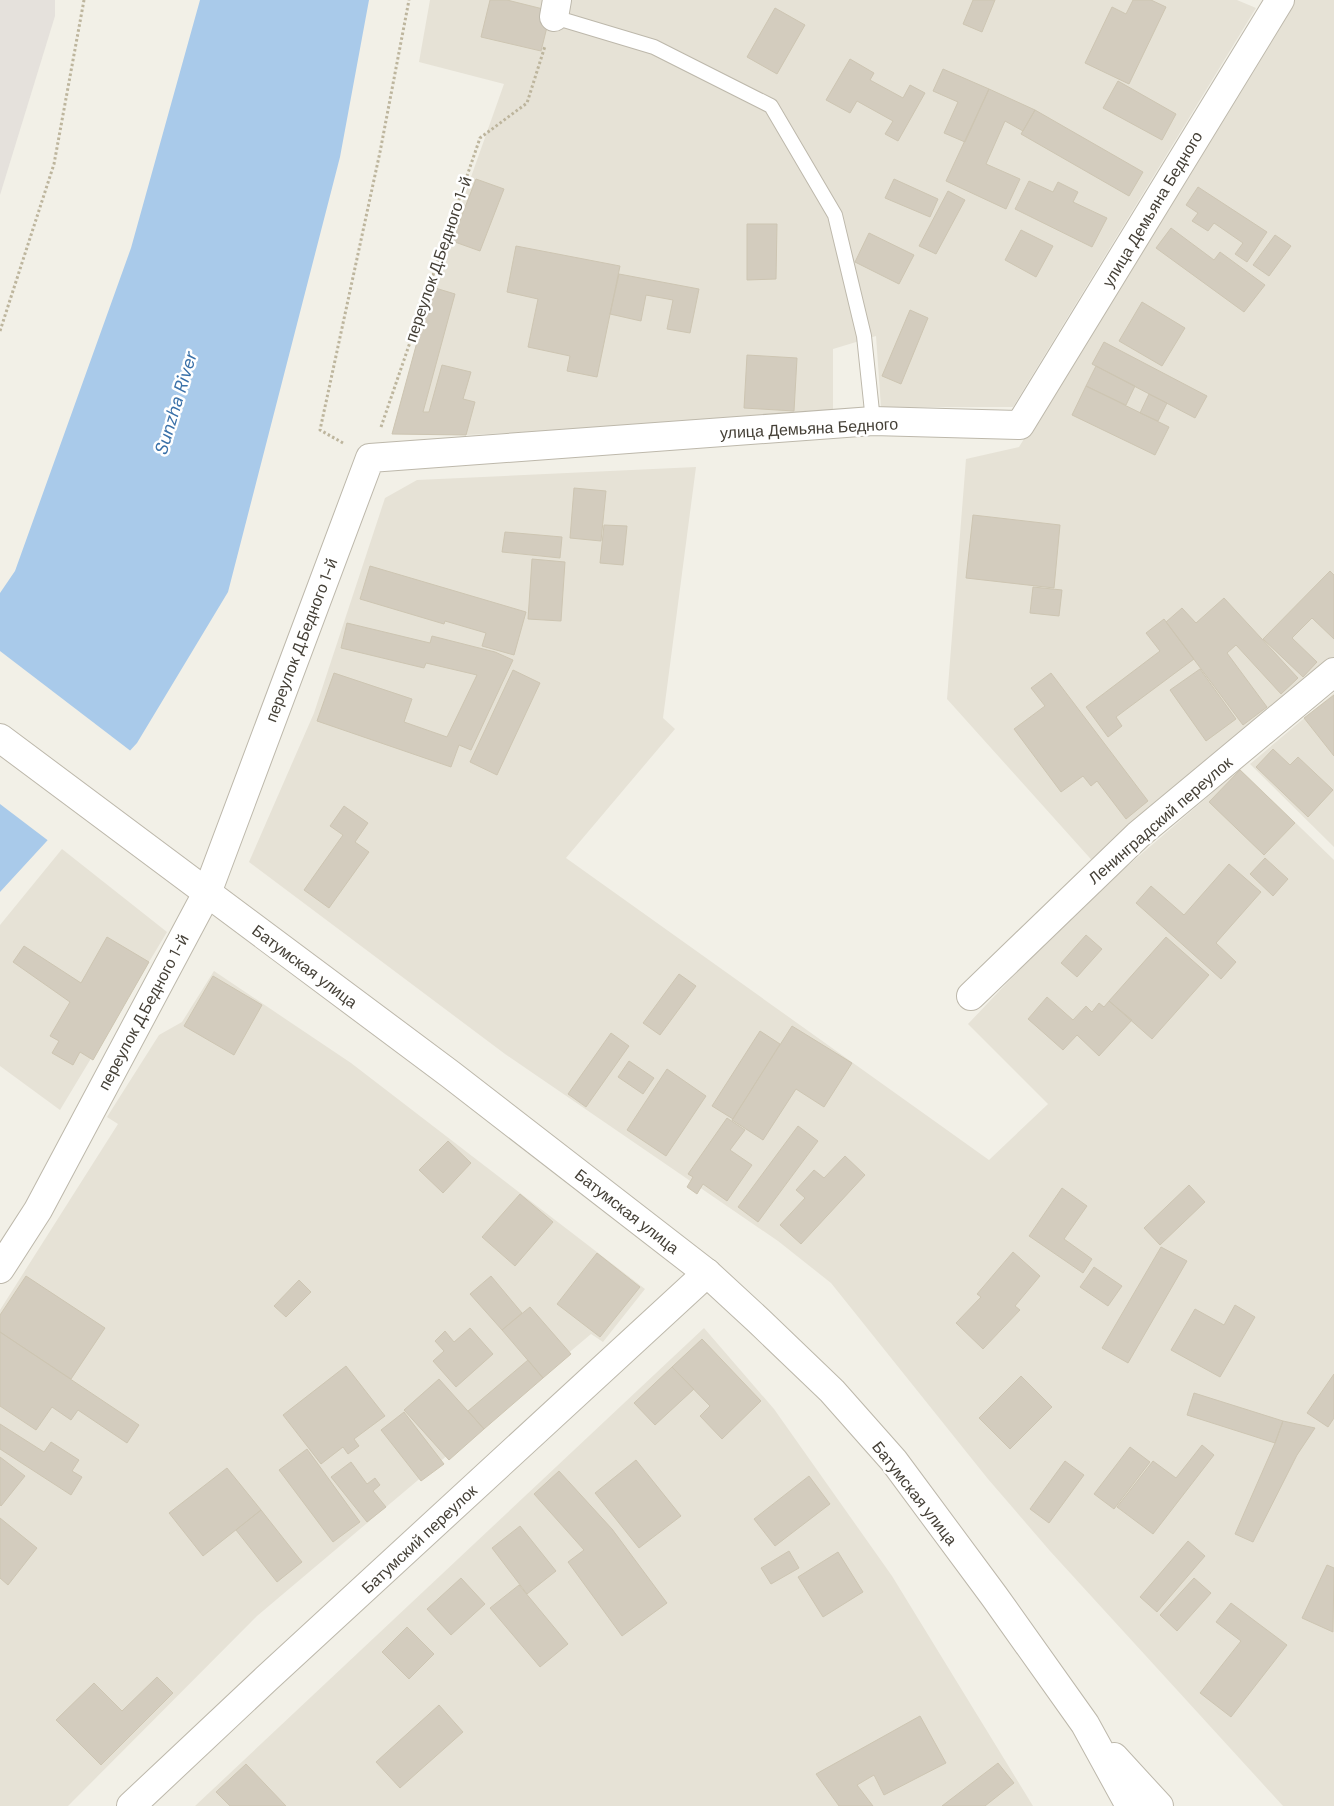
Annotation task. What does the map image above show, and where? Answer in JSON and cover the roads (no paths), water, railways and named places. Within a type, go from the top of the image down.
[{"type":"street","name":"улица Демьяна Бедного","points":[[370,458],[872,422],[1020,425],[1276,1]]},
{"type":"street","name":"переулок Д.Бедного 1-й","points":[[0,1269],[38,1210],[206,893],[370,458]]},
{"type":"street","name":"Ленинградский переулок","points":[[971,996],[1138,835],[1334,672]]},
{"type":"street","name":"Батумская улица","points":[[0,738],[450,1074],[707,1273],[759,1321],[832,1391],[894,1461],[994,1596],[1085,1724],[1130,1806]]},
{"type":"street","name":"Батумский переулок","points":[[132,1806],[707,1273]]},
{"type":"street","points":[[1085,1724],[1159,1806]]},
{"type":"lane","points":[[555,8],[654,47],[771,106],[835,216],[864,336],[872,422]]},
{"type":"water","name":"Sunzha River","points":[[200,0],[369,0],[340,157],[228,592],[137,743],[0,892],[0,593],[15,571],[131,248]]}]
